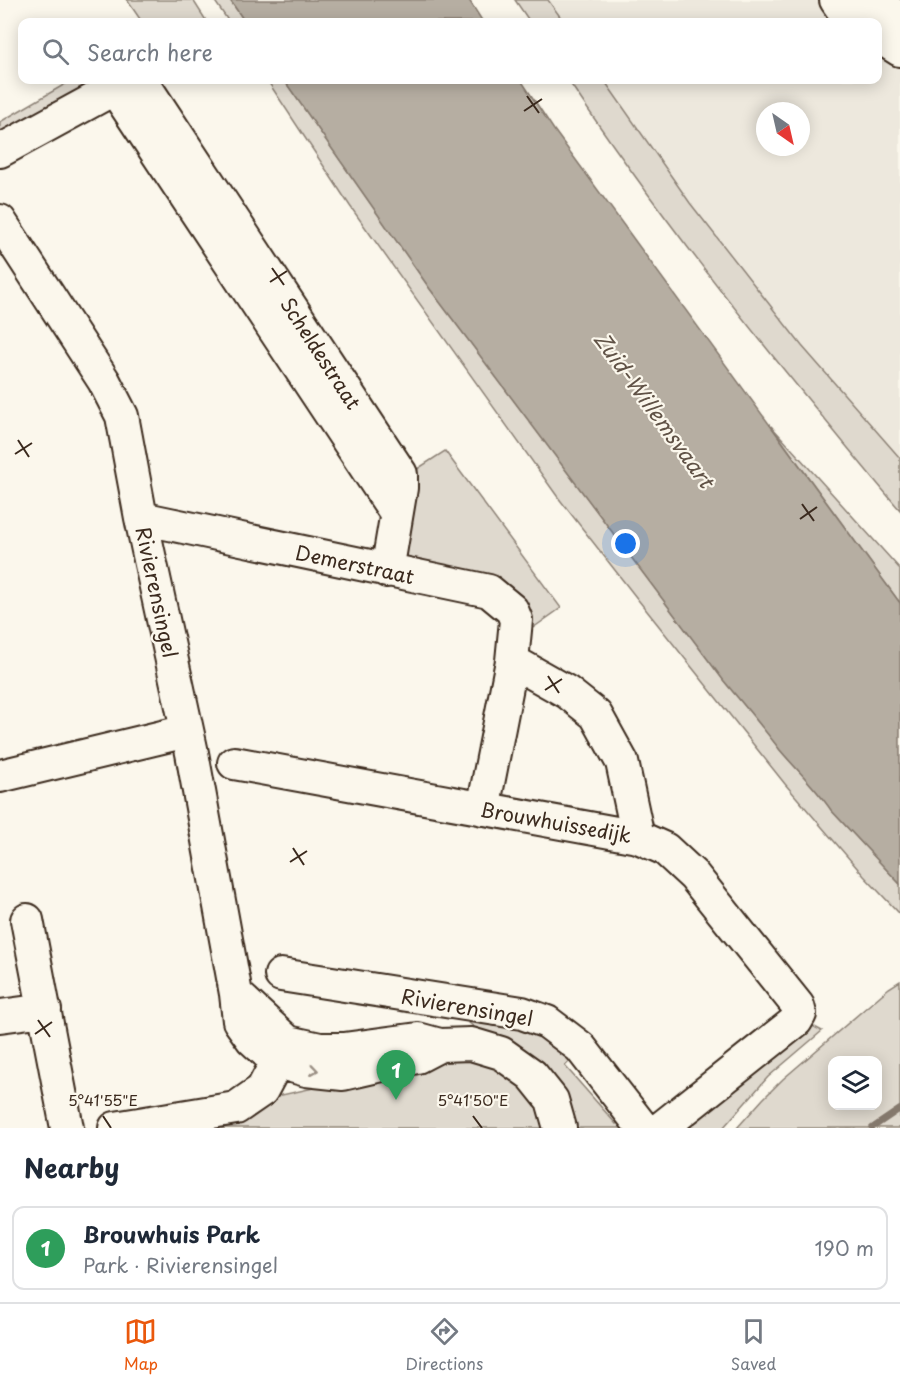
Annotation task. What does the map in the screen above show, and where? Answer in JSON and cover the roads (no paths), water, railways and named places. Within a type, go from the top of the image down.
[{"type":"street","points":[[836,0],[852,18]]},
{"type":"street","points":[[868,0],[900,18]]},
{"type":"street","points":[[882,39],[900,50]]},
{"type":"street","name":"Scheldestraat","points":[[0,151],[125,84]]},
{"type":"street","name":"Scheldestraat","points":[[130,84],[396,513],[387,570]]},
{"type":"street","name":"Rivierensingel","points":[[0,221],[104,381],[122,416],[141,519],[187,731],[236,994],[239,1021],[252,1039],[282,1052],[306,1070],[343,1074],[417,1058],[440,1045],[471,1044],[501,1053],[532,1075],[539,1083],[552,1100],[560,1128]]},
{"type":"street","name":"Demerstraat","points":[[141,519],[489,591],[512,610],[516,620],[512,661],[483,809]]},
{"type":"street","points":[[512,661],[567,692],[596,715],[622,762],[638,837]]},
{"type":"street","points":[[0,776],[187,731]]},
{"type":"street","name":"Brouwhuissedijk","points":[[234,763],[638,837],[665,849],[694,876],[798,1006],[800,1014],[796,1021],[661,1128]]},
{"type":"street","points":[[27,920],[67,1128]]},
{"type":"street","name":"Rivierensingel","points":[[281,975],[522,1013],[547,1022],[580,1047],[643,1128]]},
{"type":"street","points":[[0,1016],[45,1010]]},
{"type":"street","points":[[115,1128],[236,1108],[262,1090],[282,1052]]},
{"type":"water","points":[[230,0],[469,0],[480,18],[242,18]]},
{"type":"water","name":"Zuid-Willemsvaart","points":[[287,84],[524,84],[554,130],[900,603],[900,884],[831,810],[724,681],[430,289]]},
{"type":"waterway","points":[[872,1128],[900,1109]]},
{"type":"place","name":"Brouwhuis Park","points":[[396,1100]]}]
